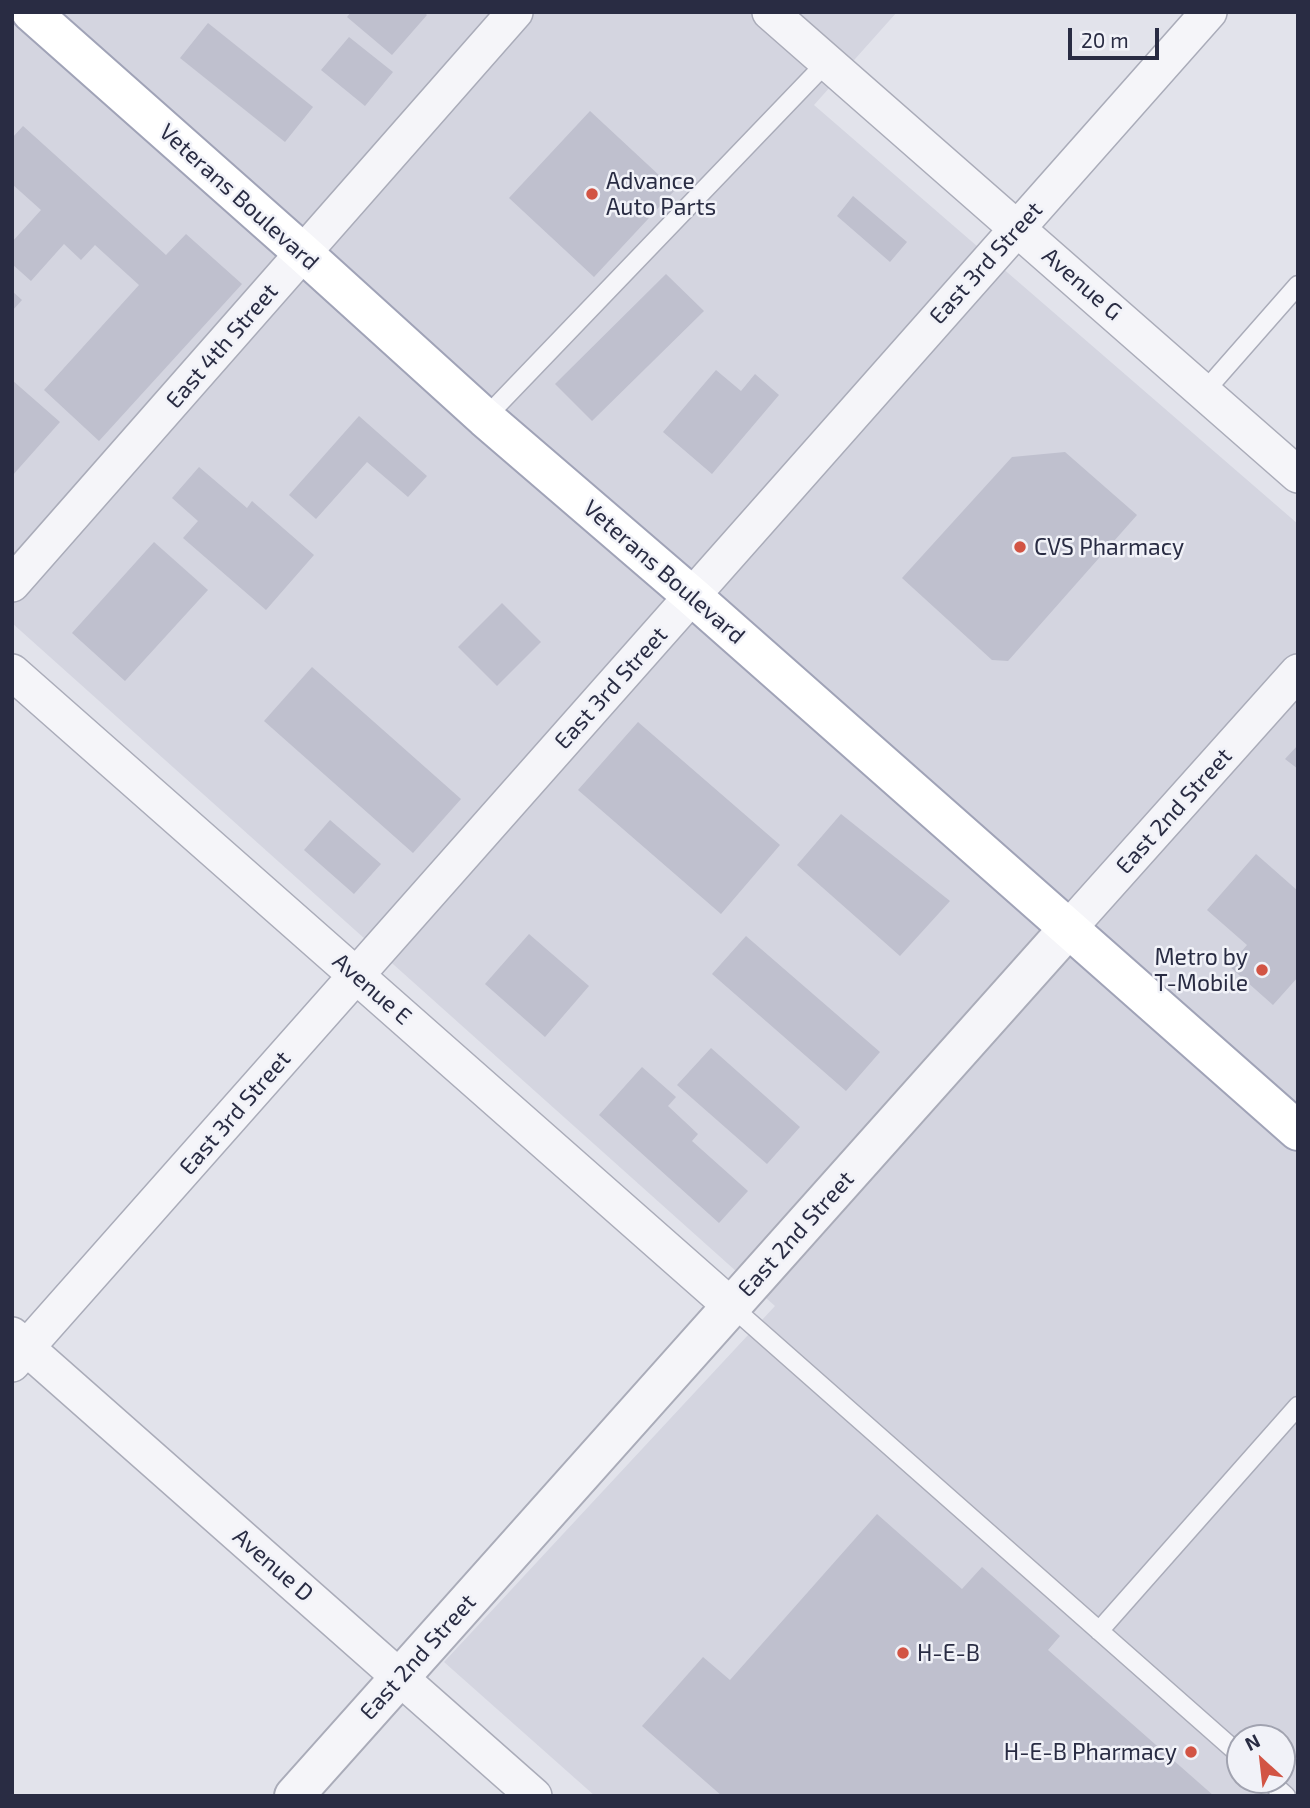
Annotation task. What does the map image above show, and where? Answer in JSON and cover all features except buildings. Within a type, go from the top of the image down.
[{"type":"main road","name":"Veterans Boulevard","points":[[31,12],[485,418],[692,596],[1298,1131]]},
{"type":"street","name":"East 4th Street","points":[[12,584],[515,12]]},
{"type":"street","name":"Avenue G","points":[[770,12],[1298,475]]},
{"type":"street","name":"East 3rd Street","points":[[17,1349],[356,975],[1209,12]]},
{"type":"street","name":"Avenue E","points":[[12,672],[731,1306]]},
{"type":"street","name":"East 2nd Street","points":[[294,1796],[1298,672]]},
{"type":"street","name":"Avenue D","points":[[17,1349],[400,1677],[534,1796]]},
{"type":"lane","points":[[485,418],[826,63]]},
{"type":"lane","points":[[1204,391],[1298,285]]},
{"type":"lane","points":[[731,1306],[1226,1743]]},
{"type":"lane","points":[[1099,1631],[1298,1406]]},
{"type":"shaded area","points":[[12,12],[897,12],[814,105],[1298,524],[1298,1796],[595,1796],[444,1662],[775,1306],[12,623]]},
{"type":"place","name":"Advance Auto Parts","points":[[592,194]]},
{"type":"place","name":"CVS Pharmacy","points":[[1020,547]]},
{"type":"place","name":"Metro by T-Mobile","points":[[1262,970]]},
{"type":"place","name":"H-E-B","points":[[903,1653]]},
{"type":"place","name":"H-E-B Pharmacy","points":[[1191,1752]]}]
